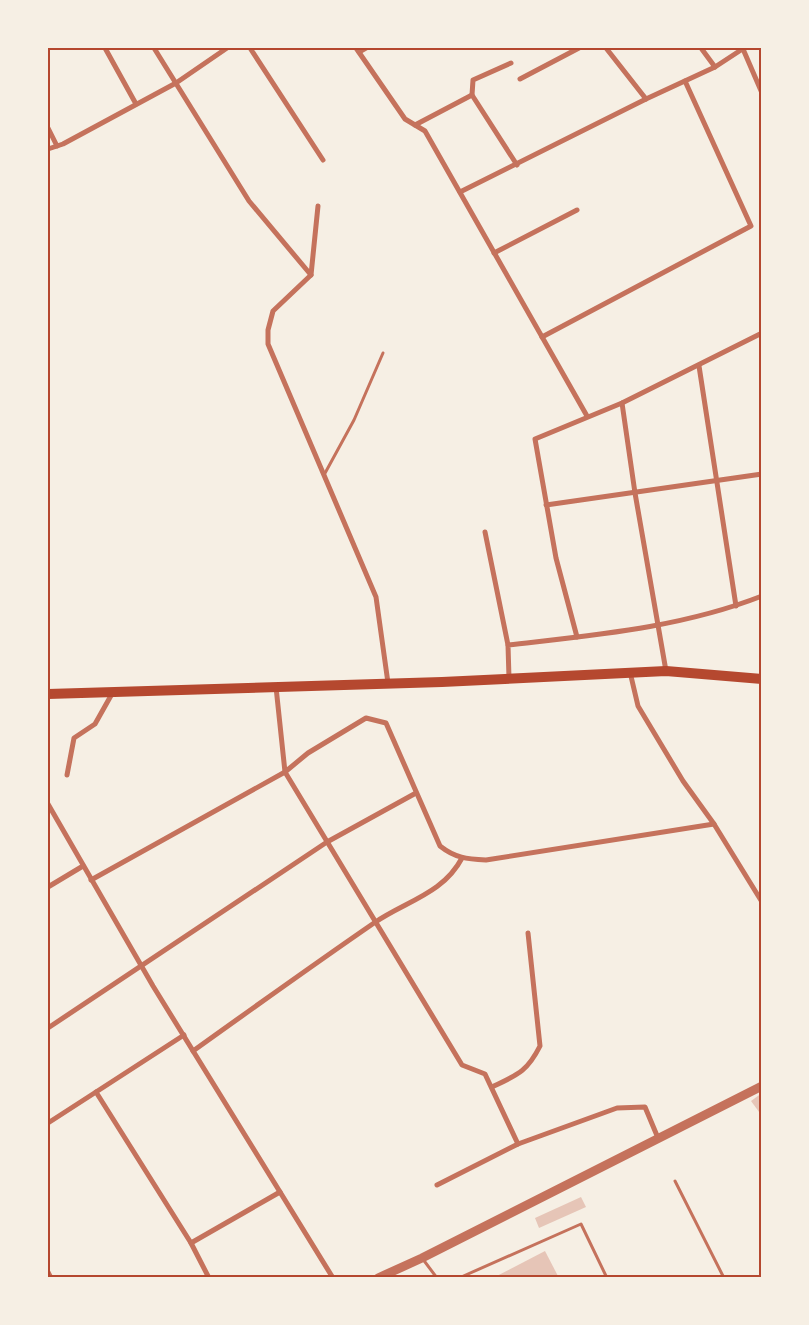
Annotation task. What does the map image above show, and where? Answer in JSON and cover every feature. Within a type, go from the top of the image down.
[{"type":"main road","points":[[48,694],[388,683],[666,671],[762,679]]},
{"type":"street","points":[[105,48],[136,104]]},
{"type":"street","points":[[154,48],[249,201],[311,275]]},
{"type":"street","points":[[48,149],[176,83],[227,48]]},
{"type":"street","points":[[250,48],[323,160]]},
{"type":"street","points":[[366,48],[357,50],[405,119],[425,131],[587,416]]},
{"type":"street","points":[[520,79],[579,48]]},
{"type":"street","points":[[606,48],[646,99]]},
{"type":"street","points":[[701,48],[715,67]]},
{"type":"street","points":[[460,192],[646,99],[715,67],[743,48],[762,93]]},
{"type":"street","points":[[511,63],[473,80],[472,96],[516,165]]},
{"type":"street","points":[[542,337],[750,226],[685,81]]},
{"type":"street","points":[[415,125],[472,96]]},
{"type":"street","points":[[48,128],[57,146]]},
{"type":"street","points":[[318,206],[311,275],[273,311],[268,330],[268,344],[376,597],[388,683]]},
{"type":"street","points":[[494,253],[578,210]]},
{"type":"street","points":[[576,637],[556,558],[534,439],[622,403],[762,333]]},
{"type":"street","points":[[699,366],[736,606]]},
{"type":"street","points":[[622,403],[635,494],[666,671]]},
{"type":"street","points":[[546,505],[635,494],[762,474]]},
{"type":"street","points":[[485,532],[508,645],[509,678]]},
{"type":"street","points":[[508,645],[659,627],[736,606],[762,596]]},
{"type":"street","points":[[630,672],[638,706],[683,781],[714,824],[762,902]]},
{"type":"street","points":[[276,687],[285,772],[462,1065],[485,1074],[518,1144]]},
{"type":"street","points":[[67,775],[74,738],[95,724],[113,692]]},
{"type":"street","points":[[91,880],[285,772],[308,753],[366,718],[386,723],[440,846],[452,855],[462,858],[486,860],[714,824]]},
{"type":"street","points":[[48,1028],[141,964],[327,842],[416,793]]},
{"type":"street","points":[[48,804],[141,964],[333,1278]]},
{"type":"street","points":[[193,1050],[377,922],[444,883],[454,874],[462,858]]},
{"type":"street","points":[[48,887],[83,866]]},
{"type":"street","points":[[492,1088],[523,1072],[532,1063],[540,1046],[528,933]]},
{"type":"street","points":[[48,1123],[184,1035]]},
{"type":"street","points":[[378,1278],[422,1258],[762,1086]]},
{"type":"street","points":[[96,1092],[191,1243],[209,1278]]},
{"type":"street","points":[[437,1185],[518,1144],[617,1108],[645,1108],[658,1138]]},
{"type":"street","points":[[191,1243],[280,1192]]},
{"type":"street","points":[[48,1272],[51,1278]]},
{"type":"lane","points":[[324,475],[354,420],[383,352]]},
{"type":"lane","points":[[675,1181],[724,1278]]},
{"type":"lane","points":[[459,1278],[581,1224],[607,1278]]},
{"type":"lane","points":[[422,1258],[437,1278]]},
{"type":"building","points":[[762,1093],[762,1116],[751,1101]]},
{"type":"building","points":[[581,1197],[586,1207],[539,1228],[535,1218]]},
{"type":"building","points":[[545,1251],[559,1278],[493,1278]]}]
